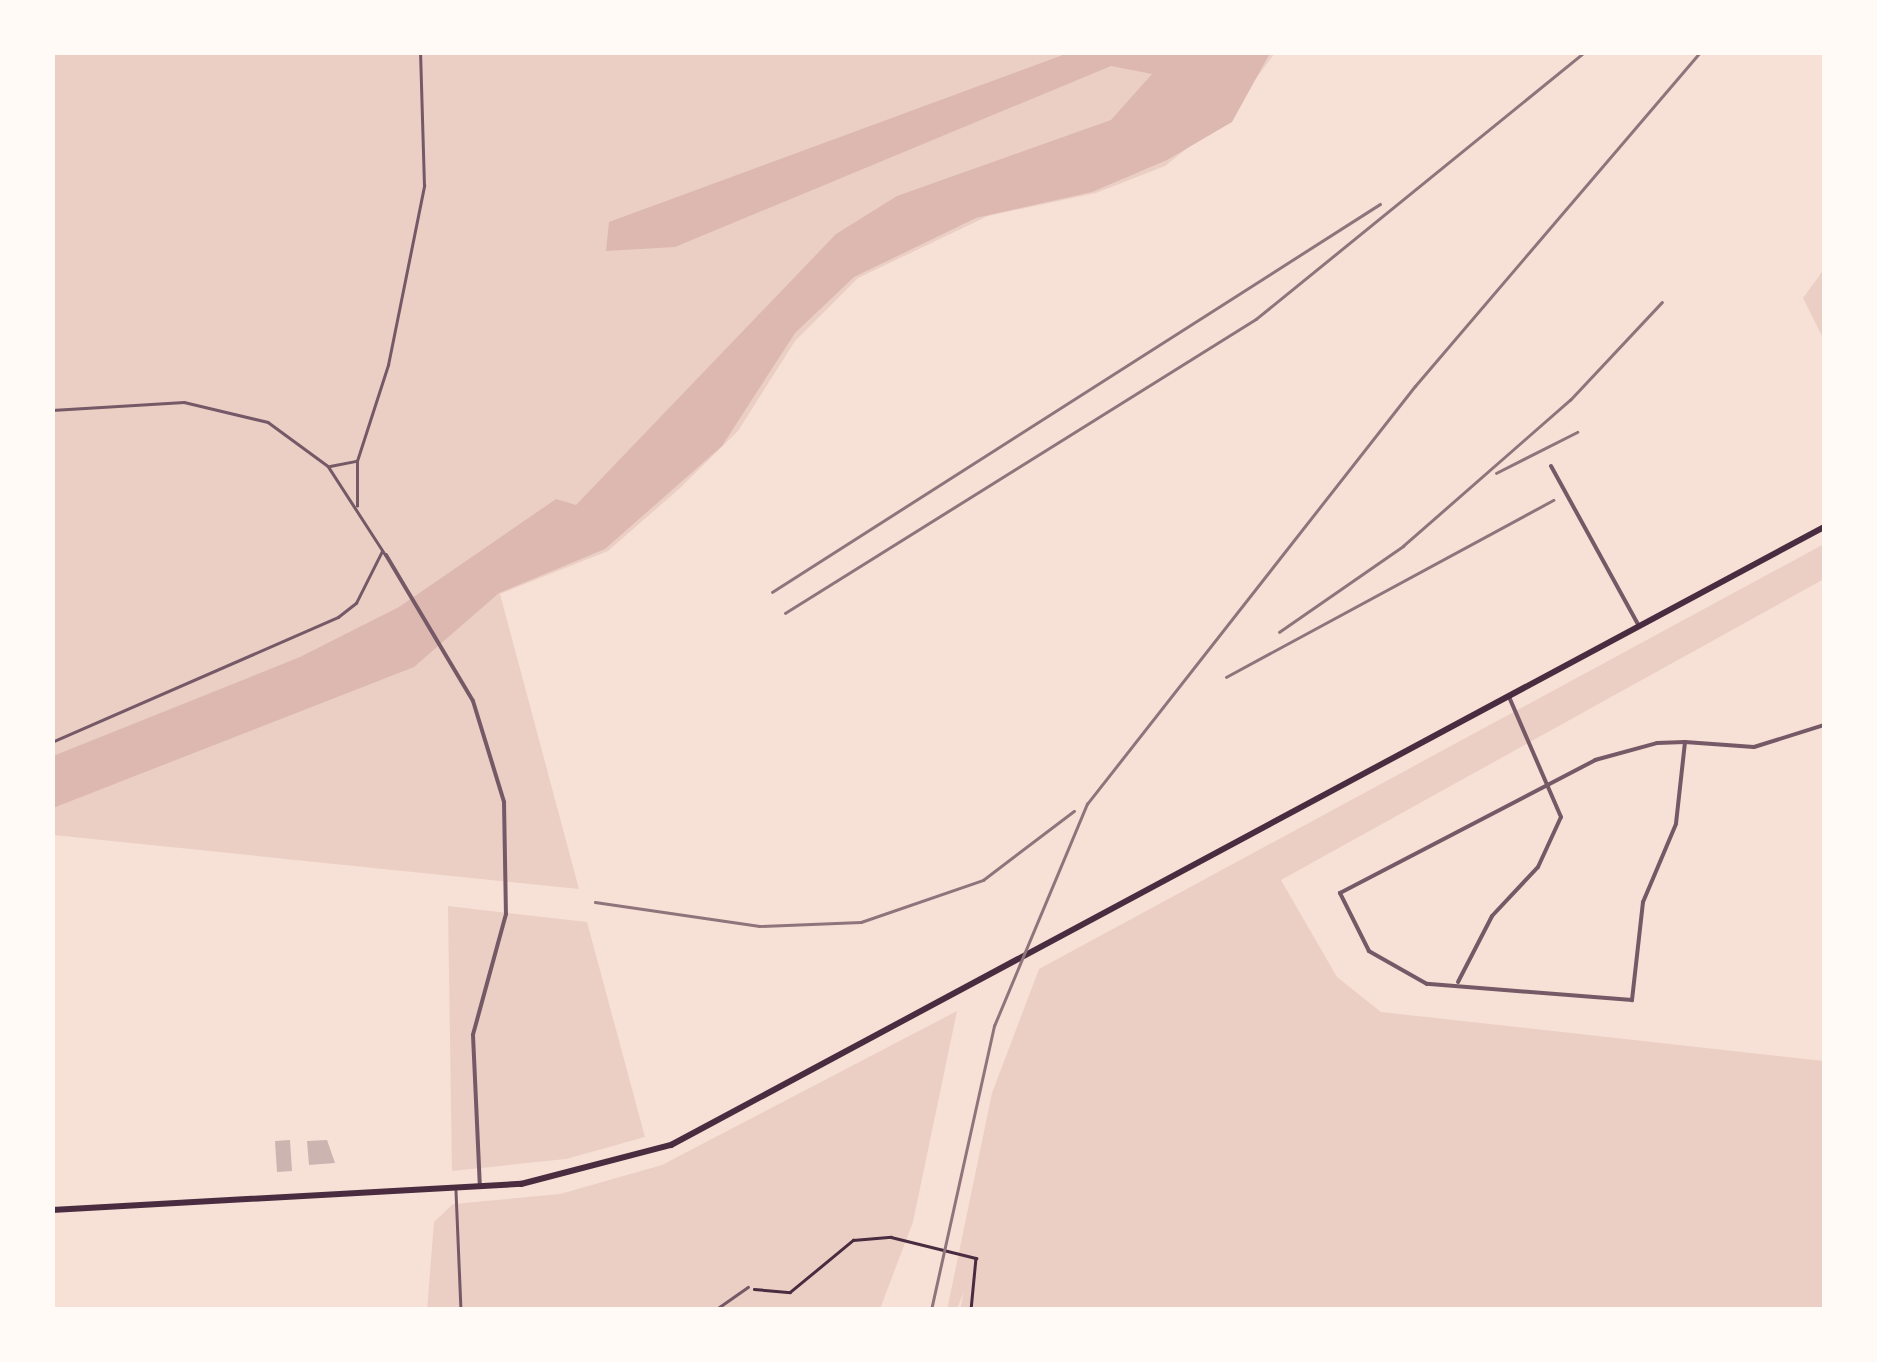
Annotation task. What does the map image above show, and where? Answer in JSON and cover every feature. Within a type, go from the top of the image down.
[{"type":"main road","points":[[52,1210],[480,1187],[586,1172],[671,1145],[1070,935],[1824,527]]},
{"type":"street","points":[[1551,466],[1640,628]]},
{"type":"street","points":[[386,556],[459,676],[497,766],[508,858],[506,914],[473,1035],[480,1187]]},
{"type":"street","points":[[1458,983],[1492,916],[1538,867],[1559,824],[1510,699]]},
{"type":"street","points":[[1686,742],[1676,824],[1643,902],[1632,1000],[1458,983],[1427,984],[1375,958],[1340,893],[1619,749],[1686,742],[1754,747],[1824,726]]},
{"type":"lane","points":[[357,506],[357,460],[388,366],[424,186],[420,52]]},
{"type":"lane","points":[[52,410],[218,406],[268,422],[328,466],[386,556]]},
{"type":"lane","points":[[328,466],[357,460]]},
{"type":"lane","points":[[52,742],[338,618],[356,603],[382,549]]},
{"type":"lane","points":[[456,1188],[461,1310]]},
{"type":"lane","points":[[715,1310],[748,1287]]},
{"type":"path","points":[[748,1287],[807,1285],[836,1251],[871,1236],[973,1257],[972,1310]]},
{"type":"shaded area","points":[[52,53],[1275,53],[1228,116],[1165,166],[1096,193],[988,216],[858,278],[795,341],[738,431],[679,489],[608,551],[500,594],[579,889],[53,835]]},
{"type":"shaded area","points":[[1068,53],[1270,53],[1232,122],[1167,160],[1092,192],[976,218],[854,277],[795,333],[722,446],[605,549],[499,593],[414,667],[53,808],[53,756],[300,657],[399,607],[556,499],[576,505],[836,234],[897,196],[1111,120],[1152,74],[1111,66],[675,247],[606,251],[609,222]]},
{"type":"shaded area","points":[[1824,269],[1824,340],[1803,298]]},
{"type":"shaded area","points":[[1824,544],[1824,579],[1281,880],[1337,977],[1381,1012],[1824,1061],[1824,1309],[960,1309],[964,1292],[957,1309],[947,1310],[992,1093],[1039,969]]},
{"type":"shaded area","points":[[448,906],[587,922],[645,1137],[566,1159],[452,1171]]},
{"type":"shaded area","points":[[957,1011],[913,1222],[880,1309],[427,1310],[434,1222],[453,1204],[560,1194],[662,1165]]},
{"type":"building","points":[[290,1140],[292,1171],[277,1172],[275,1141]]},
{"type":"building","points":[[327,1140],[335,1163],[309,1165],[307,1141]]},
{"type":"railway","points":[[785,613],[1256,319],[1584,52]]},
{"type":"railway","points":[[931,1310],[994,1026],[1087,804],[1415,386],[1700,52]]},
{"type":"railway","points":[[772,592],[1380,204]]},
{"type":"railway","points":[[1279,632],[1403,546],[1570,400],[1662,302]]},
{"type":"railway","points":[[1496,473],[1577,432]]},
{"type":"railway","points":[[1226,677],[1553,500]]},
{"type":"railway","points":[[595,902],[759,926],[861,922],[983,880],[1074,811]]}]
